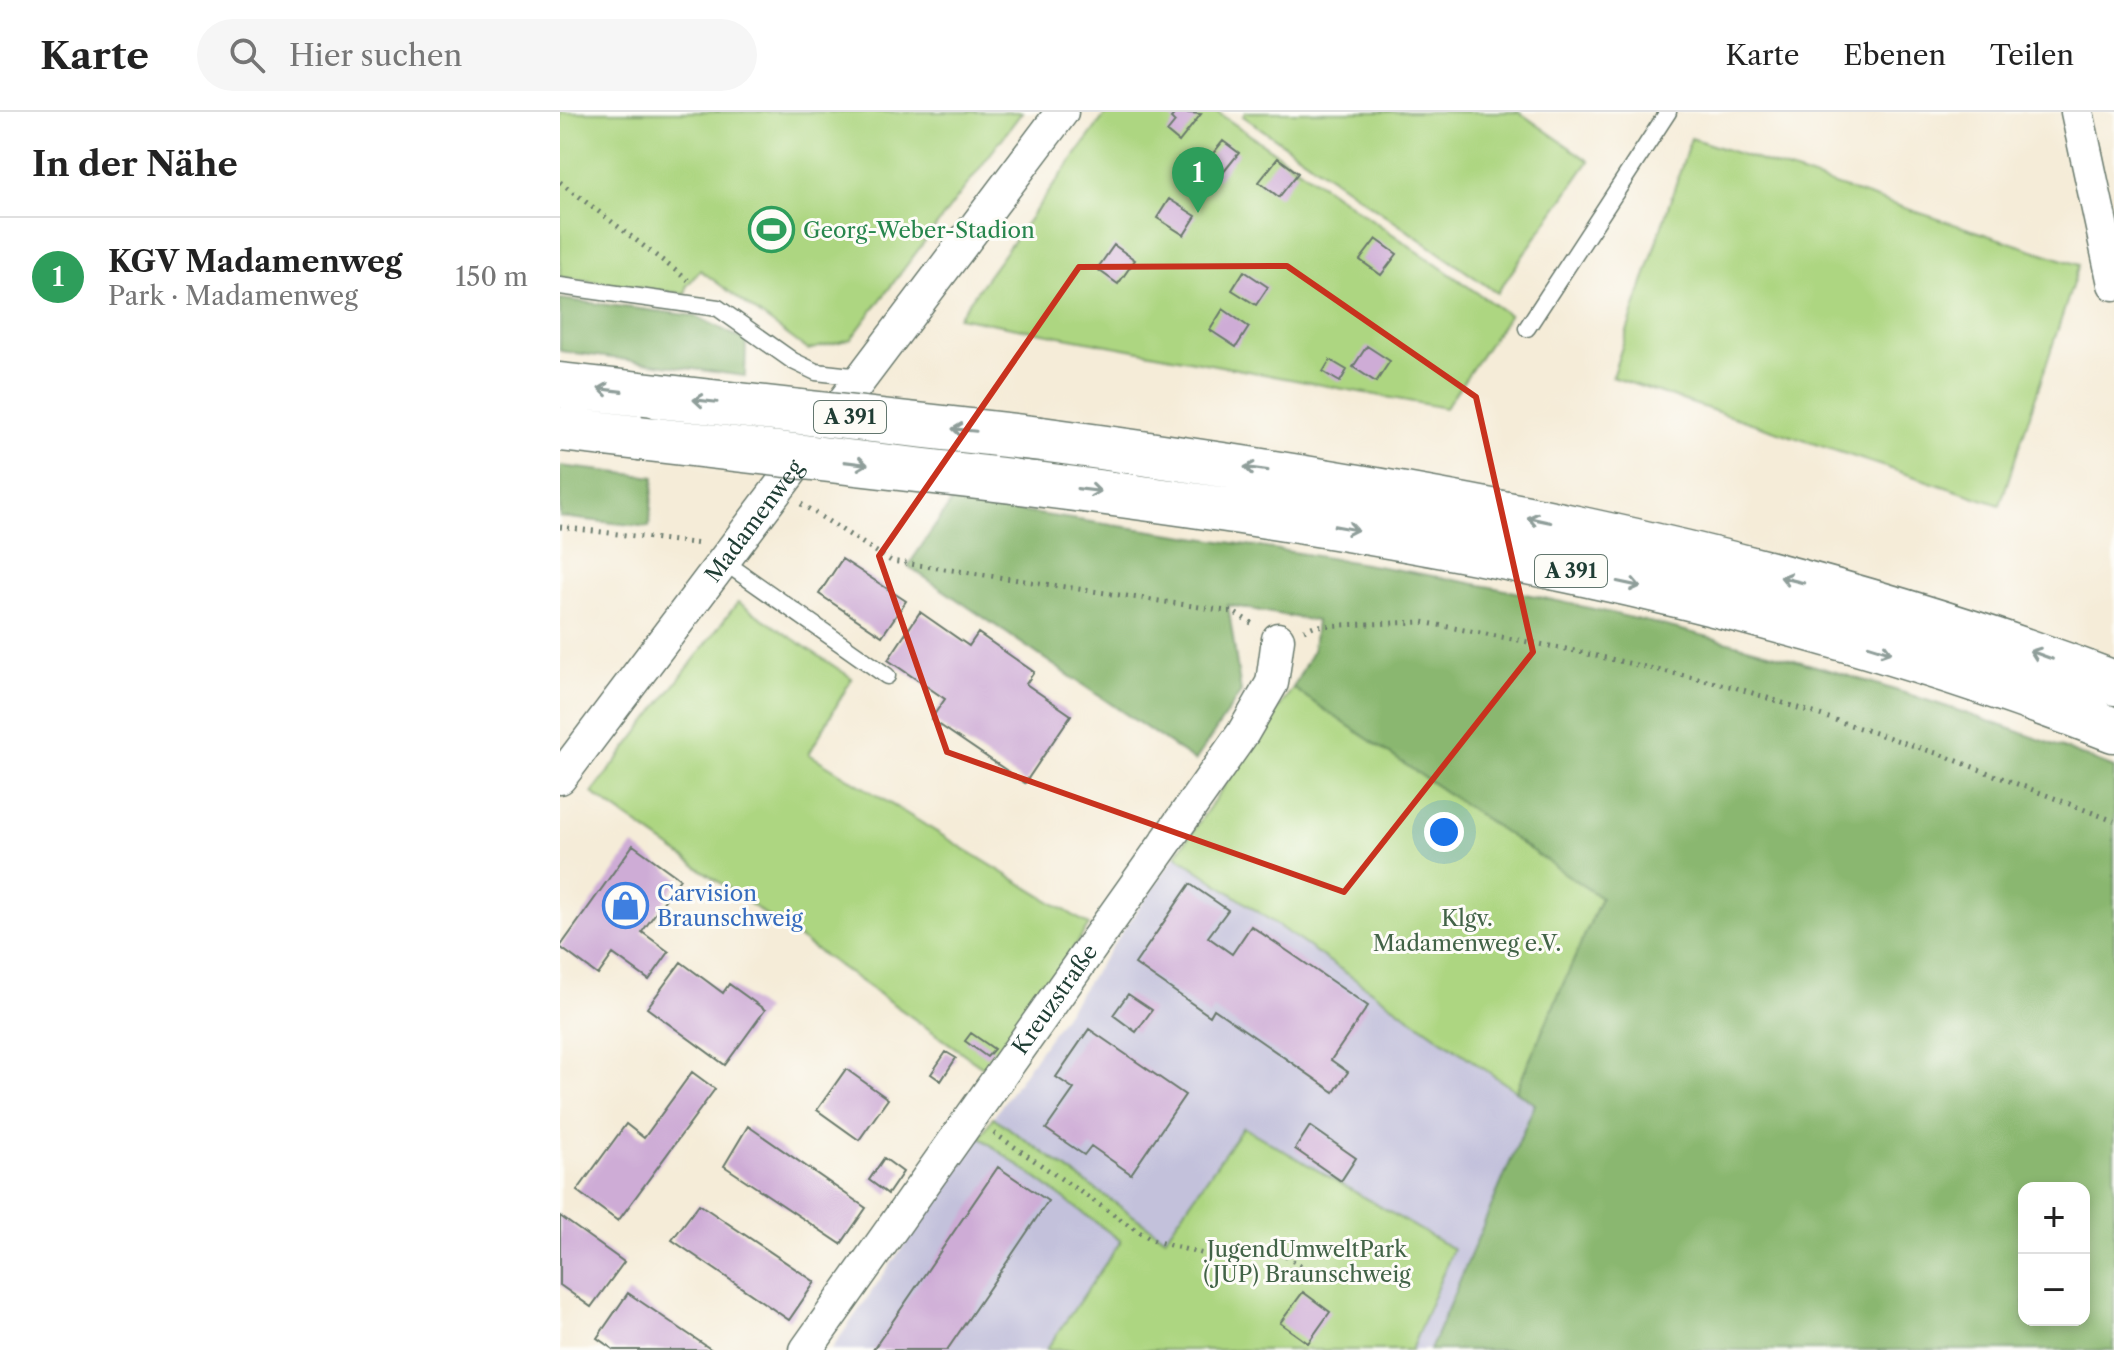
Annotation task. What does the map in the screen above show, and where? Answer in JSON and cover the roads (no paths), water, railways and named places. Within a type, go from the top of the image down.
[{"type":"highway","name":"A 391","points":[[560,385],[1041,439],[1280,472],[1496,511],[1651,543],[1877,601],[2038,653],[2114,683]]},
{"type":"highway","name":"A 391","points":[[560,429],[1012,481],[1305,520],[1465,548],[1669,592],[1861,643],[2020,693],[2114,730]]},
{"type":"street","name":"Madamenweg","points":[[560,778],[1062,112]]},
{"type":"street","points":[[2077,112],[2114,284]]},
{"type":"street","name":"Kreuzstraße","points":[[806,1350],[1243,733],[1272,683],[1278,639]]},
{"type":"lane","points":[[1527,328],[1668,112]]},
{"type":"lane","points":[[560,286],[718,308],[793,361],[816,372],[861,377]]},
{"type":"lane","points":[[726,557],[887,676]]},
{"type":"place","name":"KGV Madamenweg","points":[[1198,213]]},
{"type":"place","name":"Georg-Weber-Stadion","points":[[772,230]]},
{"type":"place","name":"Carvision Braunschweig","points":[[626,906]]},
{"type":"park label","name":"Klgv. Madamenweg e.V.","points":[[1467,930]]},
{"type":"park label","name":"JugendUmweltPark (JUP) Braunschweig","points":[[1307,1262]]}]
